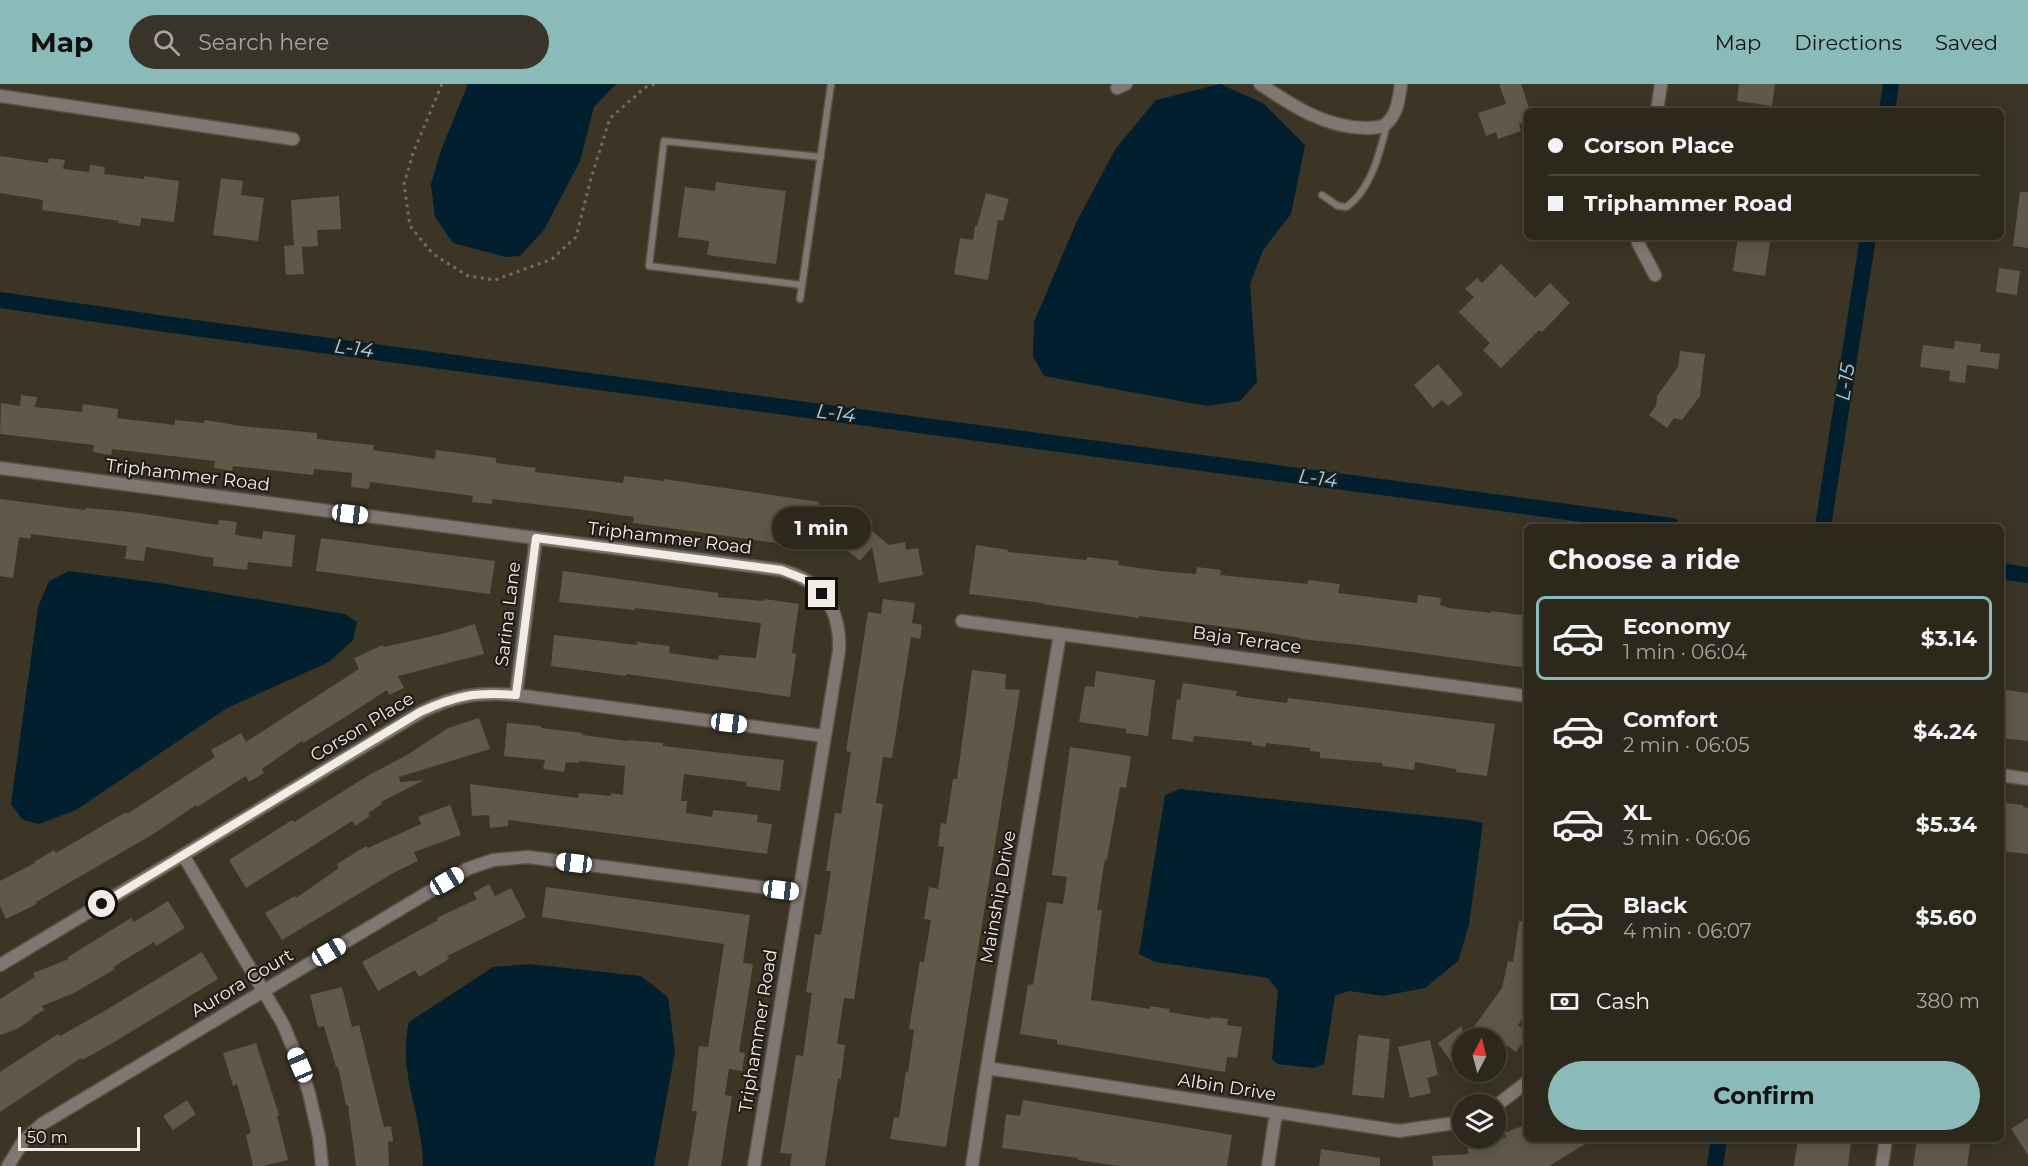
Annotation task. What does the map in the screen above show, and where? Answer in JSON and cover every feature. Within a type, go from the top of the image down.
[{"type":"street","points":[[1260,84],[1298,110],[1336,125],[1376,128],[1387,123],[1395,112],[1399,102],[1401,84]]},
{"type":"street","points":[[1657,108],[1661,84]]},
{"type":"street","points":[[0,96],[293,139]]},
{"type":"street","points":[[1638,240],[1655,275]]},
{"type":"street","name":"Triphammer Road","points":[[0,468],[781,570],[793,573],[809,582],[822,594],[830,604],[838,627],[838,651],[754,1166]]},
{"type":"street","name":"Sarina Lane","points":[[516,695],[536,538]]},
{"type":"street","name":"Baja Terrace","points":[[962,621],[1524,696]]},
{"type":"street","name":"Mainship Drive","points":[[972,1166],[1060,634]]},
{"type":"street","name":"Corson Place","points":[[0,965],[420,712],[443,701],[465,695],[487,693],[516,695],[825,736]]},
{"type":"street","points":[[2004,775],[2028,779]]},
{"type":"street","points":[[183,855],[265,990],[283,1024],[309,1093],[319,1137],[322,1166]]},
{"type":"street","name":"Aurora Court","points":[[8,1166],[24,1140],[42,1124],[467,870],[493,860],[528,857],[799,892]]},
{"type":"street","name":"Albin Drive","points":[[987,1068],[1399,1131],[1452,1123]]},
{"type":"street","points":[[1506,1098],[1524,1084]]},
{"type":"street","points":[[1268,1166],[1276,1113]]},
{"type":"street","points":[[1882,1166],[1885,1142]]},
{"type":"lane","points":[[800,299],[831,84]]},
{"type":"lane","points":[[1322,195],[1338,206],[1346,207],[1353,202],[1374,167],[1387,123]]},
{"type":"lane","points":[[802,285],[649,266],[664,141],[821,157]]},
{"type":"path","points":[[442,84],[413,153],[404,184],[410,226],[433,255],[468,276],[495,280],[552,259],[576,237],[610,118],[646,87],[655,84]]},
{"type":"water","points":[[468,84],[616,84],[594,107],[580,161],[544,230],[520,256],[505,257],[453,243],[435,217],[431,184],[441,150]]},
{"type":"water","points":[[1220,84],[1263,103],[1305,145],[1291,214],[1263,250],[1250,284],[1257,382],[1240,401],[1207,406],[1044,376],[1033,357],[1034,322],[1077,221],[1116,148],[1156,100]]},
{"type":"water","points":[[69,571],[159,583],[345,614],[357,622],[353,640],[329,662],[227,708],[76,810],[39,824],[23,820],[11,804],[38,607],[49,581]]},
{"type":"water","points":[[1180,789],[1483,823],[1469,925],[1458,961],[1425,988],[1383,996],[1349,991],[1335,996],[1324,1064],[1314,1068],[1277,1064],[1272,1059],[1278,991],[1268,978],[1155,962],[1139,954],[1165,795]]},
{"type":"water","points":[[529,964],[641,976],[668,997],[675,1052],[654,1166],[423,1166],[422,1148],[406,1059],[409,1022],[493,967]]},
{"type":"building","points":[[1499,84],[1521,84],[1529,108],[1524,108],[1524,122],[1519,124],[1521,131],[1498,139],[1496,132],[1486,136],[1478,113],[1506,104]]},
{"type":"building","points":[[1739,84],[1775,84],[1772,106],[1737,101]]},
{"type":"building","points":[[0,156],[48,163],[49,158],[65,160],[63,169],[89,172],[90,165],[105,167],[104,174],[179,181],[174,222],[141,218],[140,226],[42,210],[43,200],[0,193]]},
{"type":"building","points":[[221,178],[243,181],[241,195],[264,198],[258,241],[213,235]]},
{"type":"building","points":[[716,182],[786,191],[776,264],[707,255],[709,241],[678,237],[685,187],[715,191]]},
{"type":"building","points":[[2020,192],[2028,192],[2028,248],[2013,246]]},
{"type":"building","points":[[986,193],[1009,199],[1003,221],[998,220],[988,280],[954,274],[960,238],[973,240],[975,226],[977,226]]},
{"type":"building","points":[[339,196],[341,229],[317,230],[318,246],[302,247],[304,274],[286,275],[284,246],[294,245],[291,200]]},
{"type":"building","points":[[1738,240],[1771,240],[1765,276],[1733,271]]},
{"type":"building","points":[[1501,264],[1535,298],[1550,283],[1570,303],[1542,332],[1539,330],[1501,368],[1483,350],[1490,343],[1459,312],[1474,297],[1465,289],[1477,278],[1482,283]]},
{"type":"building","points":[[1999,268],[2020,271],[2017,295],[1996,292]]},
{"type":"building","points":[[1955,341],[1981,344],[1980,352],[2000,354],[1998,369],[1967,365],[1965,383],[1949,381],[1950,371],[1920,367],[1923,345],[1954,349]]},
{"type":"building","points":[[1680,351],[1705,354],[1700,396],[1682,420],[1674,418],[1667,428],[1649,415],[1656,406],[1657,396],[1678,367]]},
{"type":"building","points":[[1438,364],[1463,394],[1448,406],[1442,400],[1433,408],[1414,385]]},
{"type":"building","points":[[21,395],[37,397],[35,407],[82,412],[83,404],[118,409],[117,418],[175,425],[175,420],[204,423],[205,420],[241,426],[317,433],[317,439],[374,445],[373,450],[435,459],[436,450],[496,458],[496,463],[536,468],[535,472],[623,483],[624,476],[664,481],[664,479],[819,502],[813,548],[633,523],[634,517],[584,510],[492,499],[492,504],[472,502],[473,496],[370,482],[369,489],[351,487],[352,473],[314,469],[313,475],[233,466],[232,471],[214,468],[215,461],[112,449],[111,455],[93,452],[94,445],[0,434],[1,403],[20,406]]},
{"type":"building","points":[[0,499],[85,510],[86,508],[131,512],[218,525],[219,520],[237,522],[235,535],[262,539],[263,531],[295,535],[292,567],[248,562],[247,570],[213,566],[214,558],[146,547],[144,561],[125,559],[127,546],[31,534],[30,539],[19,537],[13,578],[0,576]]},
{"type":"building","points":[[853,515],[889,545],[905,542],[906,550],[918,548],[923,575],[879,583],[872,547],[860,561],[833,539]]},
{"type":"building","points":[[321,538],[495,561],[490,594],[316,571]]},
{"type":"building","points":[[976,545],[1008,550],[1008,552],[1119,561],[1118,565],[1160,571],[1196,574],[1197,567],[1221,570],[1220,575],[1308,584],[1308,580],[1340,584],[1338,593],[1417,603],[1418,595],[1441,598],[1440,605],[1449,608],[1524,616],[1524,668],[1300,639],[1264,632],[1139,616],[1139,618],[969,594]]},
{"type":"building","points":[[563,571],[718,593],[718,597],[764,601],[765,599],[799,604],[792,653],[796,654],[790,697],[551,666],[554,635],[637,645],[637,642],[670,646],[669,653],[718,660],[719,655],[756,658],[761,623],[635,608],[635,610],[559,602]]},
{"type":"building","points":[[883,599],[915,603],[912,623],[922,625],[920,639],[911,637],[892,758],[883,757],[876,803],[883,804],[854,999],[844,998],[837,1044],[845,1045],[825,1166],[790,1166],[792,1154],[780,1153],[796,1055],[803,1056],[812,993],[806,992],[815,934],[821,935],[831,871],[826,871],[835,813],[841,814],[851,752],[846,751],[868,612],[881,614]]},
{"type":"building","points":[[475,624],[484,654],[398,676],[404,688],[389,695],[387,690],[303,743],[302,741],[262,769],[264,773],[249,782],[246,776],[197,807],[196,805],[155,833],[36,902],[37,904],[6,919],[0,906],[0,881],[35,863],[54,850],[56,853],[126,812],[127,814],[215,757],[211,750],[241,733],[246,742],[359,669],[354,658],[383,645],[384,647],[442,634]]},
{"type":"building","points":[[972,670],[1006,674],[1005,689],[1020,690],[946,1147],[890,1139],[894,1117],[899,1118],[906,1071],[908,1072],[914,1030],[909,1029],[920,961],[924,962],[931,920],[924,919],[929,887],[938,889],[944,847],[938,846],[941,823],[946,824],[953,779],[957,779]]},
{"type":"building","points":[[1096,671],[1155,680],[1148,736],[1126,733],[1126,729],[1079,722],[1085,686],[1094,687]]},
{"type":"building","points":[[1183,683],[1237,691],[1236,696],[1287,703],[1288,698],[1495,724],[1487,776],[1456,772],[1456,769],[1415,762],[1414,770],[1382,766],[1382,763],[1320,758],[1320,752],[1310,751],[1310,748],[1266,743],[1266,747],[1252,745],[1252,742],[1194,736],[1193,742],[1172,739],[1177,699],[1180,700]]},
{"type":"building","points":[[2004,689],[2028,693],[2028,741],[2004,738]]},
{"type":"building","points":[[479,718],[490,749],[399,777],[400,782],[424,780],[381,802],[382,804],[368,813],[370,816],[355,826],[352,821],[246,888],[229,860],[292,820],[294,822],[369,775],[407,755],[448,728]]},
{"type":"building","points":[[507,723],[541,726],[541,728],[628,741],[663,743],[663,746],[784,760],[780,791],[746,786],[746,782],[684,774],[681,801],[687,801],[686,813],[712,817],[713,810],[758,815],[757,822],[772,824],[767,854],[508,820],[508,826],[490,828],[489,815],[472,816],[470,784],[578,798],[579,793],[623,795],[625,766],[579,761],[579,763],[566,762],[564,772],[543,769],[545,760],[504,756]]},
{"type":"building","points":[[1070,747],[1131,756],[1126,788],[1120,787],[1107,860],[1105,859],[1097,910],[1102,910],[1091,1000],[1150,1009],[1150,1006],[1170,1009],[1169,1012],[1210,1019],[1210,1017],[1228,1019],[1227,1025],[1242,1027],[1237,1058],[1227,1057],[1225,1072],[1057,1044],[1057,1040],[1020,1034],[1028,984],[1033,985],[1047,902],[1063,904],[1067,877],[1052,875]]},
{"type":"building","points":[[2005,803],[2023,805],[2028,808],[2028,854],[2004,851]]},
{"type":"building","points":[[450,805],[461,835],[414,852],[418,861],[395,872],[282,940],[265,913],[295,896],[296,898],[339,868],[337,864],[366,846],[368,848],[421,824],[418,817]]},
{"type":"building","points":[[489,884],[495,896],[511,888],[526,917],[447,956],[449,959],[419,977],[415,970],[378,991],[362,962],[438,920],[437,918],[477,899],[473,893]]},
{"type":"building","points":[[546,887],[750,915],[743,963],[753,964],[739,1052],[745,1053],[742,1071],[729,1069],[725,1095],[732,1096],[721,1166],[688,1166],[697,1111],[692,1111],[699,1046],[708,1047],[724,944],[542,917]]},
{"type":"building","points":[[168,901],[185,928],[156,946],[154,942],[113,967],[115,969],[74,993],[42,1006],[44,1010],[32,1019],[17,1029],[0,1035],[0,999],[35,977],[33,973],[69,959],[68,957],[131,918],[134,922]]},
{"type":"building","points":[[1519,921],[1524,921],[1524,1016],[1518,1025],[1524,1030],[1524,1040],[1516,1052],[1506,1045],[1506,1028],[1473,1028],[1502,988],[1508,961],[1513,962]]},
{"type":"building","points":[[202,952],[218,979],[111,1044],[82,1060],[81,1058],[0,1112],[0,1072],[58,1034],[60,1036],[101,1013]]},
{"type":"building","points":[[342,987],[352,1027],[359,1025],[384,1127],[391,1126],[393,1141],[388,1142],[389,1166],[356,1166],[348,1105],[346,1105],[338,1067],[336,1067],[324,1026],[318,1027],[310,995]]},
{"type":"building","points":[[1452,1033],[1452,1063],[1438,1043]]},
{"type":"building","points":[[1358,1035],[1390,1039],[1384,1098],[1352,1095]]},
{"type":"building","points":[[1430,1040],[1438,1075],[1427,1078],[1431,1093],[1410,1098],[1398,1047]]},
{"type":"building","points":[[256,1043],[279,1115],[277,1116],[288,1160],[263,1166],[253,1166],[246,1135],[251,1133],[237,1084],[233,1086],[223,1053]]},
{"type":"building","points":[[187,1100],[196,1114],[173,1130],[163,1116]]},
{"type":"building","points":[[1023,1100],[1232,1135],[1227,1166],[1119,1166],[1002,1148],[1006,1114],[1020,1116]]},
{"type":"building","points":[[2028,1118],[2028,1155],[2011,1129]]},
{"type":"building","points":[[1524,1125],[1524,1142],[1588,1142],[1549,1166],[1433,1166],[1432,1156],[1469,1154],[1467,1149],[1506,1148],[1506,1132]]},
{"type":"building","points":[[1797,1142],[1851,1143],[1848,1166],[1794,1166]]},
{"type":"building","points":[[1916,1142],[1970,1142],[1967,1166],[1913,1166]]},
{"type":"building","points":[[1321,1149],[1380,1158],[1380,1166],[1319,1166]]},
{"type":"waterway","name":"L-15","points":[[1887,108],[1891,84]]},
{"type":"waterway","name":"L-15","points":[[1823,524],[1868,240]]},
{"type":"waterway","name":"L-14","points":[[0,300],[1657,524]]},
{"type":"waterway","name":"L-14","points":[[2004,571],[2028,575]]},
{"type":"waterway","name":"L-15","points":[[1715,1166],[1718,1142]]},
{"type":"route","points":[[102,904],[420,712],[443,701],[465,695],[487,693],[516,695],[536,538],[781,570],[804,579],[822,594]]}]
